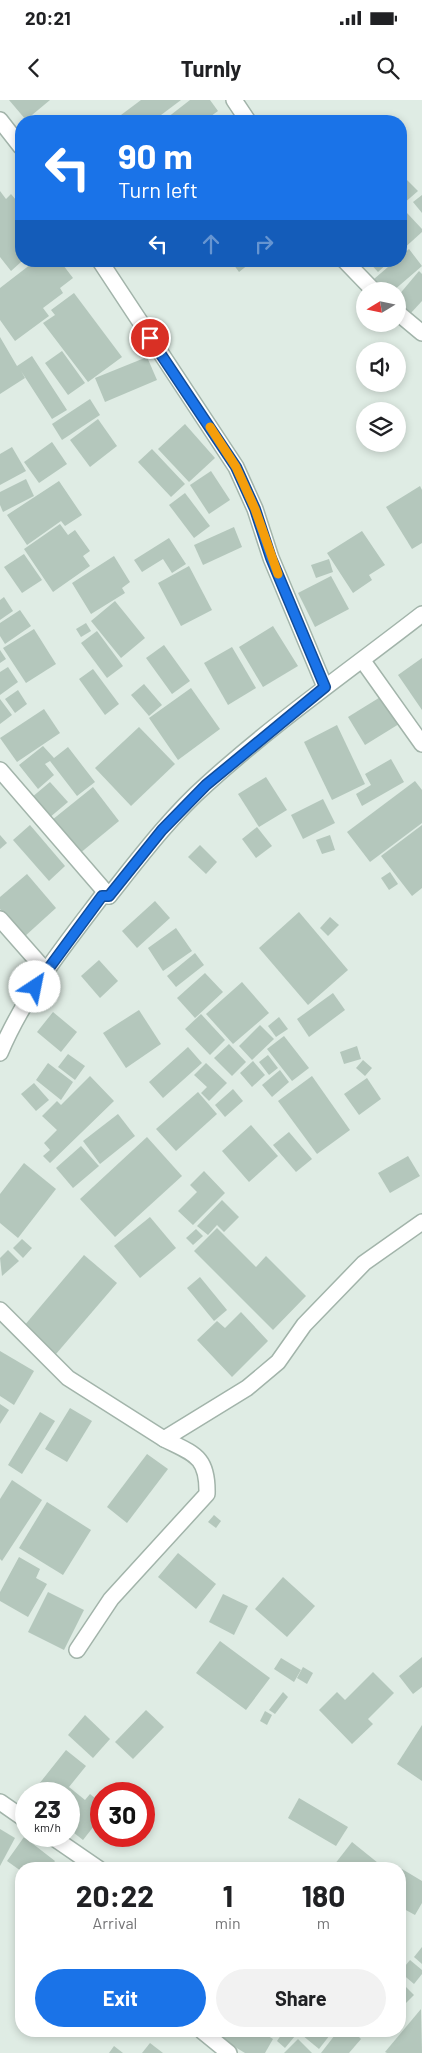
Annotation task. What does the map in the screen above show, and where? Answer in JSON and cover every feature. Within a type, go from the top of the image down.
[{"type":"street","points":[[234,100],[244,115]]},
{"type":"street","points":[[0,120],[15,139]]},
{"type":"street","points":[[104,267],[236,467],[255,509],[271,558],[325,687]]},
{"type":"street","points":[[351,267],[365,282]]},
{"type":"street","points":[[406,320],[422,333]]},
{"type":"street","points":[[109,896],[162,830],[206,785],[325,687],[422,614]]},
{"type":"street","points":[[363,660],[422,744]]},
{"type":"street","points":[[0,770],[109,896]]},
{"type":"street","points":[[0,1052],[14,1019],[45,970],[102,896],[109,896]]},
{"type":"street","points":[[0,919],[45,970]]},
{"type":"street","points":[[164,1439],[253,1383],[278,1362],[304,1325],[364,1262],[422,1222]]},
{"type":"street","points":[[0,1310],[68,1378],[164,1439],[198,1456],[208,1477],[207,1494],[111,1599],[77,1650]]},
{"type":"street","points":[[0,1802],[15,1812]]},
{"type":"street","points":[[67,1847],[88,1862]]},
{"type":"street","points":[[209,2037],[229,2053]]},
{"type":"building","points":[[9,100],[50,100],[32,115],[22,115]]},
{"type":"building","points":[[141,100],[181,100],[161,115],[121,115]]},
{"type":"building","points":[[190,100],[210,100],[218,111],[212,115],[171,115]]},
{"type":"building","points":[[407,180],[418,191],[407,201]]},
{"type":"building","points":[[0,191],[6,199],[11,194],[15,199],[15,267],[11,271],[0,257]]},
{"type":"building","points":[[422,195],[422,213],[413,202]]},
{"type":"building","points":[[407,213],[422,229],[422,232],[407,246]]},
{"type":"building","points":[[409,249],[422,266],[403,282],[376,282],[374,279],[388,267],[407,267],[407,251]]},
{"type":"building","points":[[27,267],[65,267],[73,278],[60,288],[63,293],[43,308],[49,316],[15,341],[0,320],[0,288]]},
{"type":"building","points":[[235,267],[245,267],[239,272]]},
{"type":"building","points":[[373,267],[383,267],[378,272]]},
{"type":"building","points":[[419,271],[422,274],[422,301],[410,314],[406,310],[406,286]]},
{"type":"building","points":[[74,293],[122,357],[88,382],[43,323],[55,315],[51,310]]},
{"type":"building","points":[[0,337],[17,366],[32,356],[67,410],[52,419],[21,371],[25,378],[0,394]]},
{"type":"building","points":[[62,351],[85,383],[68,395],[45,363]]},
{"type":"building","points":[[147,357],[157,380],[105,402],[95,378]]},
{"type":"building","points":[[90,399],[100,415],[62,440],[52,424]]},
{"type":"building","points":[[98,419],[117,446],[90,467],[70,440]]},
{"type":"building","points":[[185,424],[215,458],[189,482],[158,449]]},
{"type":"building","points":[[52,442],[67,464],[39,483],[24,462]]},
{"type":"building","points":[[12,447],[26,471],[0,485],[0,454]]},
{"type":"building","points":[[152,449],[185,484],[171,497],[138,462]]},
{"type":"building","points":[[211,471],[230,500],[209,514],[190,485]]},
{"type":"building","points":[[26,479],[34,496],[3,512],[0,505],[0,492]]},
{"type":"building","points":[[59,481],[82,515],[65,526],[61,521],[27,545],[7,515]]},
{"type":"building","points":[[420,486],[422,490],[422,543],[412,549],[386,507]]},
{"type":"building","points":[[185,493],[210,526],[194,538],[169,505]]},
{"type":"building","points":[[60,524],[68,535],[75,530],[90,551],[83,556],[90,566],[53,592],[24,549]]},
{"type":"building","points":[[234,527],[242,547],[203,565],[194,545]]},
{"type":"building","points":[[362,531],[385,565],[369,575],[372,580],[353,593],[327,553]]},
{"type":"building","points":[[169,538],[186,564],[172,573],[163,559],[142,572],[134,560]]},
{"type":"building","points":[[24,554],[42,580],[22,593],[4,567]]},
{"type":"building","points":[[114,556],[130,582],[122,588],[125,593],[91,614],[72,583]]},
{"type":"building","points":[[329,559],[333,572],[316,578],[311,565]]},
{"type":"building","points":[[189,566],[212,610],[181,626],[158,583]]},
{"type":"building","points":[[331,576],[349,609],[315,627],[298,593]]},
{"type":"building","points":[[4,597],[13,611],[0,620],[0,600]]},
{"type":"building","points":[[115,601],[145,638],[121,658],[91,621]]},
{"type":"building","points":[[20,610],[31,626],[5,644],[0,636],[0,623]]},
{"type":"building","points":[[86,623],[91,631],[81,637],[76,629]]},
{"type":"building","points":[[273,626],[298,666],[263,687],[239,647]]},
{"type":"building","points":[[34,629],[56,664],[26,683],[3,648]]},
{"type":"building","points":[[97,631],[123,666],[107,678],[81,643]]},
{"type":"building","points":[[164,645],[190,681],[172,694],[146,658]]},
{"type":"building","points":[[232,647],[256,688],[228,705],[204,663]]},
{"type":"building","points":[[0,650],[6,659],[0,663]]},
{"type":"building","points":[[422,658],[422,710],[398,675]]},
{"type":"building","points":[[8,667],[18,682],[0,695],[0,672]]},
{"type":"building","points":[[93,669],[119,704],[105,715],[79,679]]},
{"type":"building","points":[[144,684],[162,705],[149,716],[131,695]]},
{"type":"building","points":[[191,688],[220,729],[178,760],[149,718]]},
{"type":"building","points":[[18,690],[27,704],[15,713],[5,699]]},
{"type":"building","points":[[382,696],[399,724],[365,745],[348,717]]},
{"type":"building","points":[[0,699],[12,715],[0,724]]},
{"type":"building","points":[[44,709],[60,733],[17,762],[0,738]]},
{"type":"building","points":[[337,725],[365,784],[332,800],[304,742]]},
{"type":"building","points":[[139,727],[175,764],[131,806],[95,768]]},
{"type":"building","points":[[43,746],[54,758],[68,747],[95,782],[77,796],[50,761],[45,764],[54,775],[38,789],[19,765]]},
{"type":"building","points":[[391,759],[404,782],[362,806],[356,794],[371,785],[365,774]]},
{"type":"building","points":[[266,777],[287,810],[259,827],[238,794]]},
{"type":"building","points":[[415,781],[422,790],[422,823],[370,862],[347,832]]},
{"type":"building","points":[[50,782],[68,802],[49,818],[31,798]]},
{"type":"building","points":[[93,787],[119,821],[79,854],[52,820]]},
{"type":"building","points":[[323,799],[335,823],[303,839],[291,815]]},
{"type":"building","points":[[30,825],[65,866],[49,881],[13,840]]},
{"type":"building","points":[[422,825],[422,888],[412,896],[381,856]]},
{"type":"building","points":[[257,827],[272,846],[256,858],[242,839]]},
{"type":"building","points":[[0,835],[7,843],[0,849]]},
{"type":"building","points":[[330,835],[335,850],[322,854],[316,840]]},
{"type":"building","points":[[200,845],[217,862],[206,874],[188,857]]},
{"type":"building","points":[[390,872],[398,884],[389,890],[381,878]]},
{"type":"building","points":[[27,874],[56,908],[24,937],[0,909],[0,897]]},
{"type":"building","points":[[155,901],[170,918],[137,948],[122,931]]},
{"type":"building","points":[[299,912],[348,970],[308,1005],[259,948]]},
{"type":"building","points":[[330,917],[339,925],[328,936],[320,928]]},
{"type":"building","points":[[176,928],[192,951],[163,971],[148,948]]},
{"type":"building","points":[[195,953],[204,965],[176,987],[167,976]]},
{"type":"building","points":[[99,960],[118,981],[100,998],[81,976]]},
{"type":"building","points":[[205,973],[223,992],[195,1018],[177,998]]},
{"type":"building","points":[[242,982],[269,1013],[233,1044],[206,1014]]},
{"type":"building","points":[[333,993],[345,1010],[309,1037],[297,1019]]},
{"type":"building","points":[[139,1010],[161,1044],[126,1068],[103,1033]]},
{"type":"building","points":[[53,1012],[77,1032],[61,1052],[37,1032]]},
{"type":"building","points":[[201,1014],[225,1040],[210,1055],[185,1029]]},
{"type":"building","points":[[279,1017],[288,1029],[276,1037],[268,1026]]},
{"type":"building","points":[[260,1025],[274,1039],[252,1060],[239,1046]]},
{"type":"building","points":[[284,1036],[309,1068],[292,1081],[267,1049]]},
{"type":"building","points":[[229,1044],[246,1062],[232,1076],[214,1058]]},
{"type":"building","points":[[357,1046],[361,1059],[344,1064],[340,1052]]},
{"type":"building","points":[[188,1047],[202,1063],[163,1098],[149,1082]]},
{"type":"building","points":[[68,1054],[85,1066],[75,1080],[58,1067]]},
{"type":"building","points":[[268,1055],[278,1068],[269,1075],[259,1062]]},
{"type":"building","points":[[363,1060],[372,1068],[365,1076],[356,1068]]},
{"type":"building","points":[[253,1061],[265,1075],[252,1087],[240,1073]]},
{"type":"building","points":[[48,1063],[73,1082],[61,1100],[36,1080]]},
{"type":"building","points":[[206,1063],[227,1083],[209,1101],[201,1093],[207,1087],[194,1075]]},
{"type":"building","points":[[280,1070],[289,1082],[272,1097],[262,1085]]},
{"type":"building","points":[[90,1076],[114,1101],[50,1163],[43,1156],[50,1150],[44,1143],[57,1130],[42,1116],[57,1101],[61,1105]]},
{"type":"building","points":[[312,1076],[350,1130],[317,1154],[278,1101]]},
{"type":"building","points":[[367,1078],[381,1099],[359,1115],[344,1094]]},
{"type":"building","points":[[34,1083],[49,1100],[36,1111],[21,1094]]},
{"type":"building","points":[[233,1089],[243,1101],[225,1117],[215,1105]]},
{"type":"building","points":[[198,1092],[217,1114],[176,1151],[156,1129]]},
{"type":"building","points":[[118,1114],[135,1136],[100,1164],[83,1141]]},
{"type":"building","points":[[251,1125],[278,1156],[249,1182],[222,1151]]},
{"type":"building","points":[[289,1132],[312,1159],[296,1172],[273,1145]]},
{"type":"building","points":[[147,1137],[182,1176],[115,1237],[80,1199]]},
{"type":"building","points":[[81,1146],[99,1166],[73,1188],[56,1168]]},
{"type":"building","points":[[408,1156],[420,1176],[390,1193],[378,1173]]},
{"type":"building","points":[[24,1163],[56,1189],[18,1238],[0,1223],[0,1194]]},
{"type":"building","points":[[204,1171],[225,1193],[193,1225],[178,1211],[197,1192],[190,1185]]},
{"type":"building","points":[[222,1200],[239,1217],[224,1232],[217,1225],[208,1235],[197,1226]]},
{"type":"building","points":[[150,1217],[176,1248],[140,1278],[114,1246]]},
{"type":"building","points":[[217,1228],[256,1267],[266,1256],[306,1296],[273,1330],[194,1251]]},
{"type":"building","points":[[196,1229],[203,1236],[193,1245],[186,1238]]},
{"type":"building","points":[[22,1239],[32,1248],[23,1258],[13,1248]]},
{"type":"building","points":[[8,1250],[19,1261],[2,1276],[0,1258]]},
{"type":"building","points":[[84,1255],[117,1283],[56,1354],[24,1326]]},
{"type":"building","points":[[200,1277],[227,1310],[214,1321],[187,1288]]},
{"type":"building","points":[[241,1312],[268,1341],[232,1377],[197,1340],[217,1321],[225,1328]]},
{"type":"building","points":[[0,1351],[34,1371],[14,1405],[0,1396]]},
{"type":"building","points":[[0,1404],[9,1410],[0,1424]]},
{"type":"building","points":[[70,1408],[92,1421],[67,1462],[45,1449]]},
{"type":"building","points":[[40,1412],[55,1421],[22,1474],[8,1465]]},
{"type":"building","points":[[147,1454],[168,1469],[127,1523],[107,1507]]},
{"type":"building","points":[[12,1480],[42,1500],[2,1561],[0,1559],[0,1499]]},
{"type":"building","points":[[47,1502],[91,1530],[63,1575],[19,1548]]},
{"type":"building","points":[[214,1515],[221,1521],[216,1528],[208,1522]]},
{"type":"building","points":[[178,1553],[216,1584],[196,1609],[158,1577]]},
{"type":"building","points":[[19,1557],[40,1569],[36,1578],[47,1584],[28,1617],[0,1601],[0,1592]]},
{"type":"building","points":[[283,1577],[315,1606],[287,1637],[255,1609]]},
{"type":"building","points":[[48,1592],[84,1610],[64,1650],[28,1632]]},
{"type":"building","points":[[223,1594],[248,1606],[234,1635],[209,1622]]},
{"type":"building","points":[[220,1641],[270,1678],[246,1710],[196,1673]]},
{"type":"building","points":[[422,1657],[422,1687],[413,1694],[399,1676]]},
{"type":"building","points":[[281,1658],[301,1670],[294,1682],[274,1669]]},
{"type":"building","points":[[303,1667],[313,1673],[307,1684],[297,1678]]},
{"type":"building","points":[[373,1672],[394,1693],[368,1719],[373,1724],[352,1744],[319,1710],[337,1692],[345,1700]]},
{"type":"building","points":[[283,1692],[288,1697],[275,1714],[269,1710]]},
{"type":"building","points":[[146,1710],[164,1727],[133,1759],[115,1742]]},
{"type":"building","points":[[265,1711],[272,1715],[267,1725],[260,1721]]},
{"type":"building","points":[[85,1715],[110,1739],[93,1758],[68,1735]]},
{"type":"building","points":[[422,1725],[422,1781],[397,1764]]},
{"type":"building","points":[[66,1750],[86,1766],[73,1782],[41,1782]]},
{"type":"building","points":[[90,1794],[90,1831],[83,1840],[80,1838],[80,1796],[85,1800]]},
{"type":"building","points":[[299,1798],[348,1827],[336,1846],[288,1818]]},
{"type":"building","points":[[0,1829],[15,1838],[0,1866]]},
{"type":"building","points":[[352,1842],[377,1862],[336,1862]]},
{"type":"building","points":[[17,1847],[37,1847],[55,1861],[15,1862],[15,1867],[7,1861]]},
{"type":"building","points":[[406,1871],[422,1881],[422,1903],[415,1915],[406,1910]]},
{"type":"building","points":[[422,1947],[422,1964],[414,1957]]},
{"type":"building","points":[[410,1960],[422,1970],[422,1974],[414,1984],[406,1977],[406,1965]]},
{"type":"building","points":[[406,1987],[414,1995],[406,2003]]},
{"type":"building","points":[[421,2009],[422,2053],[385,2052],[398,2037],[406,2037],[406,2027]]},
{"type":"building","points":[[270,2037],[273,2039],[265,2053],[245,2053],[220,2038]]},
{"type":"building","points":[[280,2037],[294,2037],[285,2048],[277,2041]]},
{"type":"building","points":[[304,2037],[328,2037],[319,2049]]},
{"type":"building","points":[[333,2037],[359,2037],[361,2039],[349,2053],[321,2053]]},
{"type":"building","points":[[298,2039],[312,2053],[284,2053]]},
{"type":"building","points":[[150,2043],[163,2053],[142,2053]]},
{"type":"building","points":[[114,2046],[123,2053],[109,2053]]},
{"type":"slow traffic","points":[[210,427],[236,467],[255,509],[278,574]]},
{"type":"route","points":[[35,987],[45,970],[102,896],[109,896],[162,830],[206,785],[325,687],[271,558],[255,509],[236,467],[150,338]]}]
